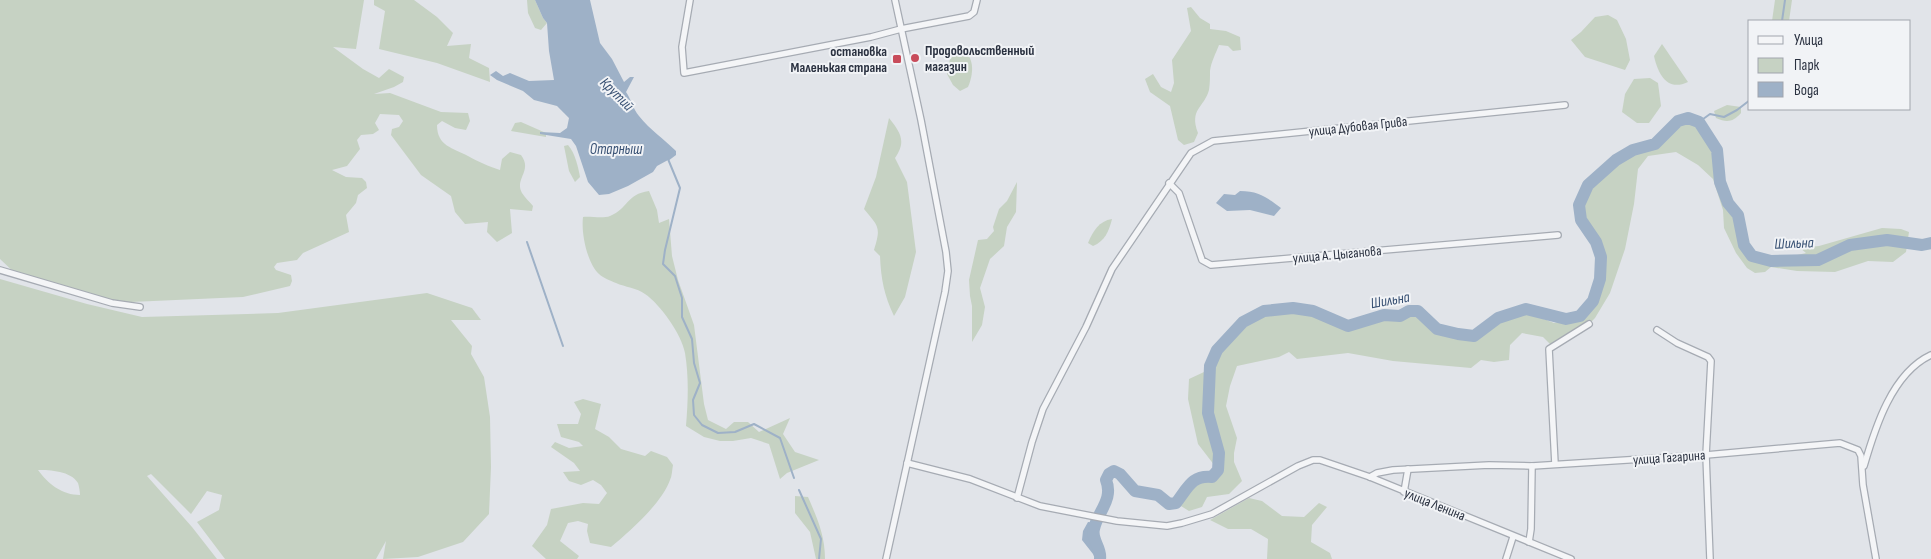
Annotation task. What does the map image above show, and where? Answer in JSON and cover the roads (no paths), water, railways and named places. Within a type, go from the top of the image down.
[{"type":"street","points":[[690,0],[682,47],[684,73],[969,16],[974,12],[977,0]]},
{"type":"street","points":[[886,559],[948,272],[946,252],[921,120],[895,0]]},
{"type":"street","name":"улица Дубовая Грива","points":[[1016,498],[1043,409],[1086,327],[1112,268],[1191,153],[1213,141],[1565,105]]},
{"type":"street","name":"улица А. Цыганова","points":[[1169,183],[1179,193],[1202,260],[1211,265],[1558,235]]},
{"type":"street","points":[[0,270],[112,303],[140,307]]},
{"type":"street","points":[[1554,464],[1549,349],[1589,324]]},
{"type":"street","points":[[1657,330],[1677,343],[1708,357],[1711,361],[1706,455],[1710,559]]},
{"type":"street","points":[[1863,471],[1878,422],[1904,374],[1923,358],[1931,355]]},
{"type":"street","name":"улица Гагарина","points":[[1370,477],[1381,472],[1408,469],[1532,466],[1706,455],[1840,443],[1858,450],[1861,456],[1863,485],[1876,559]]},
{"type":"street","name":"улица Ленина","points":[[907,463],[970,480],[1040,506],[1117,521],[1167,526],[1212,514],[1298,466],[1313,460],[1320,460],[1370,477],[1513,537],[1571,559]]},
{"type":"street","points":[[1529,542],[1532,466]]},
{"type":"street","points":[[1404,492],[1408,469]]},
{"type":"street","points":[[1506,559],[1513,537]]},
{"type":"water","name":"Отарныш","points":[[535,0],[590,0],[600,43],[612,59],[624,82],[630,77],[634,77],[626,92],[635,110],[648,126],[676,151],[676,155],[657,166],[653,172],[628,186],[609,194],[599,195],[588,182],[576,146],[571,139],[540,134],[540,132],[560,133],[567,128],[569,118],[557,106],[534,100],[523,91],[490,75],[496,71],[503,76],[510,73],[529,81],[554,80],[547,23]]},
{"type":"water","points":[[1240,191],[1262,195],[1281,208],[1274,216],[1250,210],[1227,211],[1216,203],[1224,194],[1235,195]]},
{"type":"water","points":[[1088,522],[1098,523],[1093,533],[1105,555],[1105,559],[1095,559],[1082,540],[1083,531]]},
{"type":"waterway","points":[[1782,20],[1785,0]]},
{"type":"waterway","points":[[1699,122],[1710,114],[1724,117],[1748,102]]},
{"type":"waterway","name":"Шильна","points":[[1100,559],[1093,533],[1107,500],[1108,487],[1106,480],[1109,474],[1114,471],[1120,474],[1135,491],[1158,495],[1169,504],[1176,503],[1195,480],[1212,477],[1218,470],[1219,453],[1208,413],[1210,366],[1217,350],[1243,322],[1264,311],[1293,308],[1313,311],[1348,326],[1384,315],[1400,316],[1409,311],[1418,311],[1437,329],[1474,336],[1498,318],[1526,309],[1566,319],[1580,316],[1593,301],[1600,279],[1601,257],[1596,242],[1581,220],[1579,205],[1588,185],[1616,160],[1633,150],[1655,144],[1678,121],[1688,118],[1699,122],[1717,150],[1720,182],[1728,203],[1738,215],[1744,245],[1752,256],[1771,261],[1818,260],[1850,245],[1887,240],[1922,245],[1931,243]]},
{"type":"waterway","points":[[668,159],[680,188],[663,264],[675,276],[682,298],[682,317],[692,339],[694,363],[700,383],[693,400],[694,415],[702,425],[718,433],[735,432],[754,424],[780,438],[794,478]]},
{"type":"waterway","points":[[527,242],[563,346]]},
{"type":"waterway","points":[[799,490],[821,539],[819,559]]},
{"type":"place","name":"Продовольственный магазин","points":[[915,58]]},
{"type":"place","name":"остановка Маленькая страна","points":[[897,59]]},
{"type":"water label","name":"Крутий","points":[[617,94]]}]
